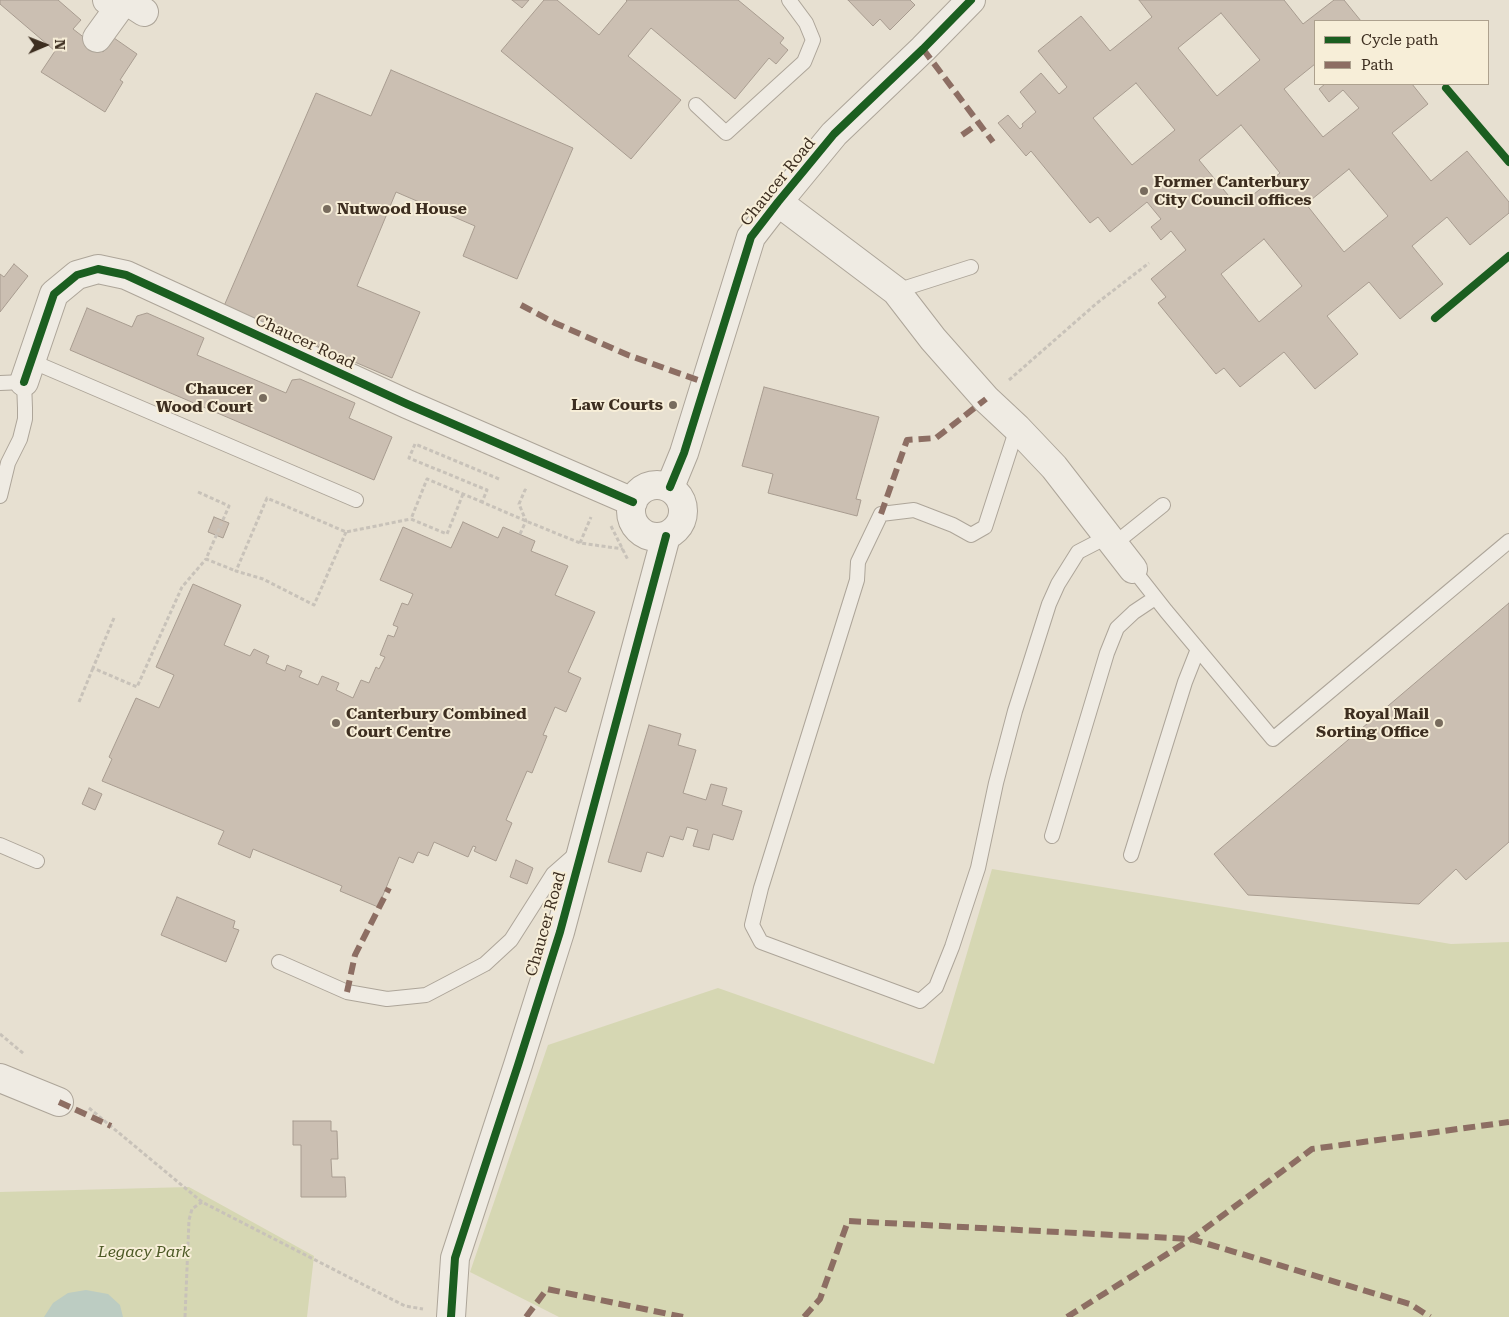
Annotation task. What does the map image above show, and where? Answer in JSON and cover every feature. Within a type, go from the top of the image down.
[{"type":"street","name":"Chaucer Road","points":[[451,1317],[455,1258],[560,932],[666,536],[672,534],[678,528],[683,518],[684,509],[682,503],[678,494],[670,487],[684,452],[751,237],[834,134],[923,49],[961,3]]},
{"type":"street","points":[[97,38],[123,7]]},
{"type":"street","points":[[778,202],[896,291],[932,339],[986,400],[1054,466],[1133,569]]},
{"type":"street","name":"Chaucer Road","points":[[18,375],[54,294],[77,274],[98,269],[126,275],[408,404],[633,502]]},
{"type":"street","points":[[666,536],[648,536],[640,531],[633,521],[631,512],[633,502],[642,489],[650,485],[670,487]]},
{"type":"street","points":[[0,1078],[70,1102]]},
{"type":"lane","points":[[696,105],[726,133],[804,62],[813,40],[806,24],[789,0]]},
{"type":"lane","points":[[896,291],[971,267]]},
{"type":"lane","points":[[0,496],[8,463],[20,439],[25,418],[18,375],[356,500]]},
{"type":"lane","points":[[1017,428],[985,527],[971,535],[953,525],[914,510],[881,514],[858,562],[857,580],[761,888],[752,925],[761,942],[920,1001],[936,987],[952,947],[978,868],[996,783],[1015,711],[1049,604],[1058,584],[1078,552],[1110,541],[1163,505]]},
{"type":"lane","points":[[1133,569],[1273,739],[1509,541]]},
{"type":"lane","points":[[1052,836],[1107,653],[1117,628],[1134,612],[1155,598]]},
{"type":"lane","points":[[1131,856],[1184,682],[1198,649]]},
{"type":"lane","points":[[0,845],[37,861]]},
{"type":"lane","points":[[280,962],[347,992],[387,999],[426,995],[485,964],[511,940],[553,874],[582,848]]},
{"type":"path","points":[[986,400],[1098,303],[1149,263]]},
{"type":"path","points":[[452,460],[415,444],[410,458],[487,490],[482,502]]},
{"type":"path","points":[[410,519],[427,479],[580,543],[623,549]]},
{"type":"path","points":[[520,534],[526,521],[519,504],[525,490],[533,493]]},
{"type":"path","points":[[93,668],[137,687],[182,587],[206,560],[229,506],[198,492]]},
{"type":"path","points":[[236,571],[267,498],[346,532],[410,519],[446,534],[463,494]]},
{"type":"path","points":[[583,514],[598,520]]},
{"type":"path","points":[[580,543],[591,517]]},
{"type":"path","points":[[604,523],[611,526],[632,567],[655,578]]},
{"type":"path","points":[[206,560],[263,579],[314,605],[346,532]]},
{"type":"path","points":[[79,702],[114,618]]},
{"type":"path","points":[[0,1034],[30,1058]]},
{"type":"path","points":[[70,1102],[202,1202],[405,1306],[423,1310]]},
{"type":"path","points":[[185,1317],[189,1220],[192,1209],[202,1202]]},
{"type":"green space","points":[[992,869],[1451,944],[1509,942],[1509,1317],[559,1317],[470,1272],[548,1045],[718,988],[934,1064]]},
{"type":"green space","name":"Legacy Park","points":[[189,1187],[314,1256],[307,1317],[0,1317],[0,1192]]},
{"type":"shaded area","points":[[86,1290],[108,1294],[120,1305],[123,1317],[44,1317],[53,1303],[68,1293]]},
{"type":"building","points":[[0,0],[58,0],[81,20],[73,29],[103,52],[114,38],[137,54],[120,80],[123,82],[105,112],[41,72],[55,51],[0,4]]},
{"type":"building","points":[[512,0],[529,0],[522,8]]},
{"type":"building","points":[[544,0],[557,0],[599,35],[626,0],[738,0],[784,38],[780,43],[788,50],[776,64],[769,58],[735,99],[651,28],[628,56],[681,100],[631,159],[501,51]]},
{"type":"building","points":[[848,0],[910,0],[915,5],[890,30],[880,19],[873,26]]},
{"type":"building","name":"Former Canterbury City Council offices","points":[[1139,0],[1284,0],[1303,24],[1334,0],[1344,0],[1360,20],[1314,20],[1314,65],[1284,89],[1323,137],[1359,108],[1343,90],[1329,102],[1319,89],[1324,85],[1413,85],[1428,104],[1392,133],[1431,181],[1467,151],[1509,202],[1509,213],[1470,245],[1447,217],[1412,246],[1443,284],[1400,319],[1369,282],[1327,316],[1358,354],[1315,389],[1284,352],[1240,387],[1224,368],[1216,374],[1158,303],[1166,297],[1151,279],[1186,250],[1171,231],[1161,240],[1151,227],[1161,219],[1147,202],[1110,232],[1098,217],[1090,223],[1031,151],[1026,156],[998,123],[1008,115],[1020,129],[1023,126],[1022,124],[1036,112],[1020,92],[1041,73],[1059,94],[1067,87],[1038,51],[1081,16],[1110,51],[1152,17]],"holes":[[[1221,13],[1260,60],[1217,96],[1178,48]],[[1136,83],[1175,130],[1132,165],[1093,118]],[[1241,125],[1280,173],[1238,207],[1199,160]],[[1349,169],[1388,216],[1344,252],[1306,204]],[[1264,239],[1302,286],[1259,322],[1221,274]]]},
{"type":"building","name":"Nutwood House","points":[[391,70],[573,148],[517,279],[463,256],[475,226],[396,192],[357,286],[420,312],[392,378],[224,306],[316,93],[371,116]]},
{"type":"building","points":[[14,264],[28,276],[0,312],[0,274],[4,277]]},
{"type":"building","name":"Chaucer Wood Court","points":[[87,308],[132,327],[137,316],[147,313],[204,338],[197,355],[286,393],[292,380],[300,379],[355,403],[349,418],[392,437],[374,480],[70,350]]},
{"type":"building","points":[[764,387],[879,417],[856,499],[861,500],[857,516],[768,493],[773,474],[742,466]]},
{"type":"building","points":[[214,517],[229,523],[223,538],[208,532]]},
{"type":"building","name":"Canterbury Combined Court Centre","points":[[463,522],[498,538],[503,527],[535,541],[531,551],[568,566],[555,595],[595,612],[568,672],[581,678],[566,712],[555,707],[543,735],[547,736],[532,773],[527,771],[506,820],[512,823],[496,861],[474,851],[476,847],[473,846],[468,857],[434,842],[428,856],[418,852],[413,863],[399,857],[378,907],[340,891],[342,886],[253,849],[250,858],[218,844],[224,831],[102,781],[112,759],[109,757],[136,698],[159,708],[174,675],[156,667],[193,584],[241,605],[224,645],[250,656],[254,649],[269,656],[266,663],[285,671],[287,665],[302,671],[299,677],[318,685],[322,676],[339,683],[336,690],[353,698],[361,680],[369,683],[376,667],[379,669],[385,657],[380,655],[388,635],[394,637],[398,627],[393,625],[402,603],[408,605],[413,594],[380,580],[403,527],[451,548]]},
{"type":"building","name":"Royal Mail Sorting Office","points":[[1509,603],[1509,842],[1466,880],[1456,869],[1419,904],[1248,895],[1214,854]]},
{"type":"building","points":[[649,725],[681,734],[678,745],[696,750],[683,793],[706,800],[711,784],[727,788],[722,805],[742,811],[733,840],[713,834],[709,850],[693,846],[698,830],[687,827],[683,840],[670,836],[663,857],[647,852],[641,872],[608,862]]},
{"type":"building","points":[[89,788],[102,794],[95,810],[82,804]]},
{"type":"building","points":[[516,860],[533,868],[527,884],[510,877]]},
{"type":"building","points":[[177,897],[235,921],[233,928],[239,930],[226,962],[161,935]]},
{"type":"building","points":[[293,1121],[331,1121],[331,1131],[337,1131],[338,1159],[331,1159],[332,1177],[345,1177],[346,1197],[301,1197],[301,1145],[293,1145]]},
{"type":"marked path","points":[[923,49],[993,142]]},
{"type":"marked path","points":[[962,135],[979,123]]},
{"type":"marked path","points":[[521,305],[555,323],[628,355],[706,383]]},
{"type":"marked path","points":[[881,514],[907,440],[936,438],[986,399]]},
{"type":"marked path","points":[[347,992],[355,955],[389,888]]},
{"type":"marked path","points":[[59,1102],[111,1126]]},
{"type":"marked path","points":[[1067,1317],[1191,1239],[1312,1149],[1509,1122]]},
{"type":"marked path","points":[[804,1317],[820,1299],[848,1221],[1191,1239],[1410,1304],[1430,1317]]},
{"type":"marked path","points":[[526,1317],[547,1289],[683,1317]]},
{"type":"cycle path","points":[[670,487],[684,453],[751,237],[834,134],[971,0]]},
{"type":"cycle path","points":[[1446,88],[1509,162]]},
{"type":"cycle path","points":[[1435,318],[1509,256]]},
{"type":"cycle path","points":[[24,382],[54,294],[77,275],[98,269],[126,275],[407,404],[633,502]]},
{"type":"cycle path","points":[[451,1317],[455,1258],[560,932],[666,536]]},
{"type":"place","name":"Former Canterbury City Council offices","points":[[1144,191]]},
{"type":"place","name":"Nutwood House","points":[[327,209]]},
{"type":"place","name":"Chaucer Wood Court","points":[[263,398]]},
{"type":"place","name":"Law Courts","points":[[673,405]]},
{"type":"place","name":"Canterbury Combined Court Centre","points":[[336,723]]},
{"type":"place","name":"Royal Mail Sorting Office","points":[[1439,723]]}]
